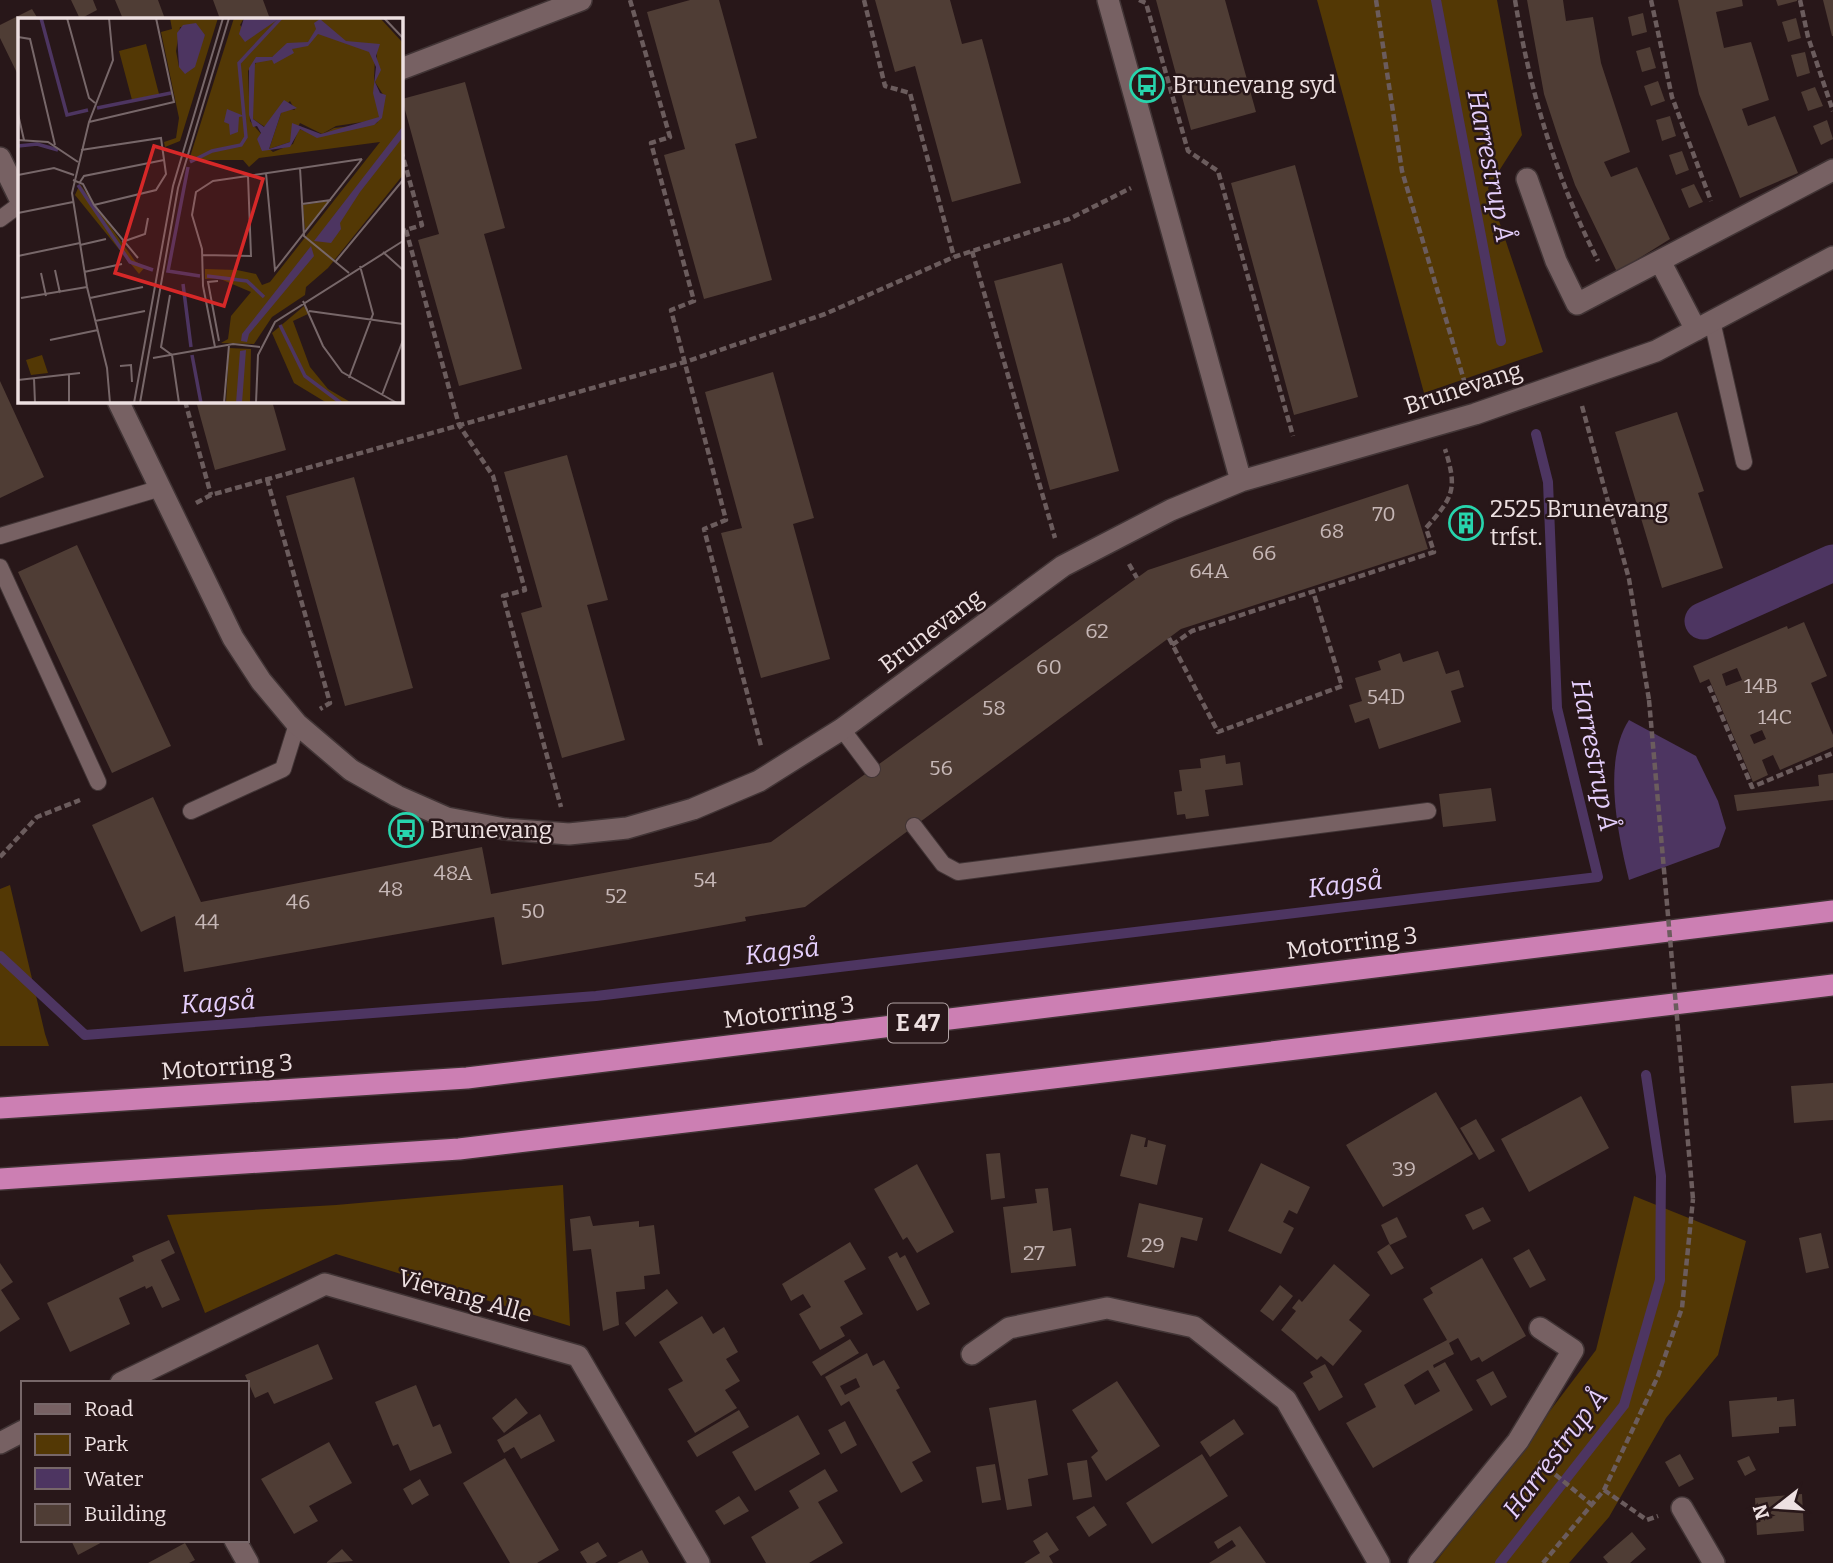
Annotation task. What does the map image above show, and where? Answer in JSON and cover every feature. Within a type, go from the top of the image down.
[{"type":"highway","name":"Motorring 3","points":[[0,1108],[467,1078],[1833,911]]},
{"type":"highway","points":[[0,1179],[458,1149],[1833,985]]},
{"type":"street","points":[[402,69],[581,0]]},
{"type":"street","points":[[1108,0],[1241,481]]},
{"type":"street","points":[[0,158],[18,195]]},
{"type":"street","points":[[1527,179],[1556,261],[1577,304],[1833,170]]},
{"type":"street","name":"Brunevang","points":[[118,402],[233,638],[261,681],[297,724],[351,769],[397,796],[447,818],[505,829],[569,834],[627,828],[693,809],[769,774],[842,729],[1063,566],[1171,510],[1241,481],[1475,414],[1656,351],[1833,257]]},
{"type":"street","points":[[1660,261],[1704,326]]},
{"type":"street","name":"Vievang Alle","points":[[130,1381],[147,1377],[326,1284],[578,1356],[699,1563]]},
{"type":"street","points":[[972,1354],[1009,1328],[1107,1308],[1194,1327],[1286,1400],[1379,1563]]},
{"type":"street","points":[[1419,1563],[1518,1441],[1573,1350],[1540,1328]]},
{"type":"street","points":[[0,1443],[21,1433]]},
{"type":"street","points":[[1682,1508],[1714,1563]]},
{"type":"street","points":[[236,1542],[247,1563]]},
{"type":"lane","points":[[0,219],[18,206]]},
{"type":"lane","points":[[1704,326],[1744,463]]},
{"type":"lane","points":[[0,536],[161,488]]},
{"type":"lane","points":[[0,567],[98,782]]},
{"type":"lane","points":[[191,811],[283,769],[297,724]]},
{"type":"lane","points":[[842,729],[872,769]]},
{"type":"lane","points":[[914,826],[943,863],[958,872],[1428,811]]},
{"type":"path","points":[[630,0],[670,137],[651,144],[694,301],[671,310],[726,520],[704,529],[769,774]]},
{"type":"path","points":[[864,0],[885,86],[910,93],[954,257]]},
{"type":"path","points":[[1139,0],[1146,3],[1188,151],[1218,171],[1300,464]]},
{"type":"path","points":[[1376,0],[1402,171],[1475,414]]},
{"type":"path","points":[[1515,0],[1528,75],[1549,149],[1577,219],[1611,286]]},
{"type":"path","points":[[1651,0],[1672,97],[1695,164],[1723,228]]},
{"type":"path","points":[[1800,0],[1808,37],[1833,111]]},
{"type":"path","points":[[173,514],[211,495],[685,362],[825,314],[954,257],[1069,219],[1156,175],[1188,151]]},
{"type":"path","points":[[402,154],[422,225],[406,230],[459,425],[493,476],[525,590],[503,596],[569,834]]},
{"type":"path","points":[[972,251],[1063,566]]},
{"type":"path","points":[[1543,1563],[1604,1490],[1658,1376],[1682,1308],[1693,1199],[1649,700],[1629,579],[1575,378]]},
{"type":"path","points":[[185,402],[211,495]]},
{"type":"path","points":[[1172,645],[1192,631],[1434,552],[1426,528],[1450,500],[1454,478],[1438,425]]},
{"type":"path","points":[[267,479],[330,703]]},
{"type":"path","points":[[1169,638],[1218,732],[1342,686],[1313,591]]},
{"type":"path","points":[[1709,686],[1752,788],[1833,753]]},
{"type":"path","points":[[0,857],[37,817],[79,800],[98,782]]},
{"type":"path","points":[[1529,1453],[1592,1505]]},
{"type":"path","points":[[1604,1490],[1647,1520],[1682,1508]]},
{"type":"green space","points":[[1317,0],[1497,0],[1522,135],[1488,188],[1543,352],[1424,393]]},
{"type":"green space","points":[[10,885],[49,1046],[0,1046],[0,889]]},
{"type":"green space","points":[[563,1185],[570,1326],[336,1254],[205,1313],[167,1215],[336,1205]]},
{"type":"green space","points":[[1634,1196],[1746,1241],[1718,1355],[1666,1418],[1609,1517],[1569,1563],[1435,1563],[1596,1350]]},
{"type":"water","points":[[1629,720],[1696,756],[1718,801],[1726,828],[1719,847],[1629,880],[1617,820],[1614,777],[1621,737]]},
{"type":"building","points":[[71,0],[93,0],[97,10],[80,18]]},
{"type":"building","points":[[115,0],[158,0],[165,18],[123,18]]},
{"type":"building","points":[[213,0],[263,0],[270,18],[220,18]]},
{"type":"building","points":[[690,0],[719,0],[757,138],[735,144],[772,280],[704,299],[664,155],[685,149],[647,12]]},
{"type":"building","points":[[875,0],[950,0],[962,44],[982,39],[1021,183],[952,202],[915,66],[895,72]]},
{"type":"building","points":[[1156,0],[1225,0],[1256,112],[1191,130]]},
{"type":"building","points":[[1527,0],[1563,0],[1566,21],[1593,17],[1601,63],[1630,152],[1604,162],[1611,177],[1637,167],[1670,239],[1617,272],[1575,185],[1559,140],[1544,94]]},
{"type":"building","points":[[1678,0],[1742,0],[1743,6],[1716,12],[1724,48],[1751,42],[1769,100],[1742,109],[1748,126],[1775,116],[1798,173],[1740,198],[1699,94]]},
{"type":"building","points":[[1776,0],[1797,0],[1797,1],[1778,6]]},
{"type":"building","points":[[1823,0],[1833,0],[1833,36],[1832,36]]},
{"type":"building","points":[[32,9],[37,18],[18,18],[18,75],[0,38],[0,25]]},
{"type":"building","points":[[1643,13],[1647,32],[1632,36],[1628,17]]},
{"type":"building","points":[[1796,18],[1801,38],[1788,42],[1782,22]]},
{"type":"building","points":[[1650,47],[1656,68],[1642,72],[1636,51]]},
{"type":"building","points":[[1805,52],[1810,73],[1797,77],[1791,55]]},
{"type":"building","points":[[1658,81],[1665,101],[1651,106],[1644,86]]},
{"type":"building","points":[[465,82],[505,228],[484,234],[522,369],[459,386],[418,240],[439,234],[402,99]]},
{"type":"building","points":[[1815,87],[1823,106],[1808,111],[1801,92]]},
{"type":"building","points":[[1670,116],[1676,136],[1662,141],[1656,120]]},
{"type":"building","points":[[1827,120],[1833,139],[1821,145],[1813,126]]},
{"type":"building","points":[[1682,151],[1689,170],[1676,175],[1669,155]]},
{"type":"building","points":[[1295,165],[1358,397],[1294,415],[1231,183]]},
{"type":"building","points":[[1694,184],[1703,202],[1689,208],[1681,189]]},
{"type":"building","points":[[1062,263],[1119,471],[1050,490],[994,281]]},
{"type":"building","points":[[773,372],[814,518],[793,524],[830,659],[761,678],[721,533],[742,528],[705,392]]},
{"type":"building","points":[[0,381],[44,477],[0,498]]},
{"type":"building","points":[[196,402],[272,402],[286,450],[215,470]]},
{"type":"building","points":[[1677,412],[1704,491],[1698,493],[1723,568],[1662,588],[1615,432]]},
{"type":"building","points":[[567,455],[608,600],[587,605],[625,740],[562,758],[521,613],[542,607],[504,472]]},
{"type":"building","points":[[354,477],[413,688],[345,706],[286,496]]},
{"type":"building","points":[[1408,484],[1428,549],[1181,629],[805,907],[745,917],[746,921],[502,965],[494,917],[184,972],[175,916],[141,932],[92,825],[153,797],[201,902],[482,847],[491,894],[771,842],[1148,570]]},
{"type":"building","name":"2525 Brunevang trfst.","points":[[1472,505],[1479,536],[1461,541],[1453,510]]},
{"type":"building","points":[[77,545],[171,746],[112,773],[18,572]]},
{"type":"building","points":[[1804,622],[1827,676],[1811,683],[1833,735],[1833,747],[1780,770],[1773,755],[1762,760],[1768,775],[1753,782],[1709,679],[1700,683],[1693,666],[1787,626],[1788,629]],"holes":[[[1737,668],[1742,680],[1726,686],[1722,674]],[[1762,730],[1766,739],[1754,744],[1750,735]]]},
{"type":"building","points":[[1438,651],[1446,674],[1459,670],[1464,687],[1451,691],[1461,722],[1379,749],[1369,718],[1355,723],[1349,705],[1362,701],[1355,678],[1381,670],[1378,661],[1400,653],[1403,662]]},
{"type":"building","points":[[1225,755],[1226,764],[1240,762],[1243,785],[1205,790],[1209,816],[1186,819],[1185,814],[1177,815],[1174,792],[1182,791],[1179,770],[1201,768],[1200,759]]},
{"type":"building","points":[[1833,773],[1833,800],[1737,811],[1734,795],[1819,786],[1818,775]]},
{"type":"building","points":[[1491,788],[1496,821],[1443,827],[1439,794]]},
{"type":"building","points":[[1833,1083],[1833,1120],[1794,1123],[1791,1086]]},
{"type":"building","points":[[1436,1092],[1473,1154],[1383,1207],[1346,1145]]},
{"type":"building","points":[[1581,1096],[1609,1148],[1529,1192],[1501,1139]]},
{"type":"building","points":[[1476,1119],[1495,1151],[1479,1160],[1460,1128]]},
{"type":"building","points":[[1131,1134],[1146,1138],[1144,1147],[1147,1147],[1148,1140],[1166,1145],[1157,1185],[1120,1176]]},
{"type":"building","points":[[1000,1153],[1005,1198],[991,1200],[986,1154]]},
{"type":"building","points":[[1261,1163],[1310,1187],[1297,1214],[1289,1210],[1283,1222],[1294,1228],[1281,1254],[1228,1231]]},
{"type":"building","points":[[917,1164],[954,1232],[917,1253],[907,1237],[903,1240],[874,1189]]},
{"type":"building","points":[[1048,1188],[1053,1231],[1071,1228],[1076,1266],[1011,1273],[1003,1207],[1037,1203],[1035,1189]]},
{"type":"building","points":[[1139,1203],[1203,1218],[1197,1241],[1181,1237],[1174,1268],[1127,1257]]},
{"type":"building","points":[[1483,1207],[1491,1221],[1473,1230],[1465,1215]]},
{"type":"building","points":[[590,1216],[593,1226],[639,1221],[639,1227],[654,1225],[660,1274],[644,1276],[645,1289],[616,1292],[619,1325],[603,1331],[591,1249],[573,1251],[570,1219]]},
{"type":"building","points":[[1397,1217],[1407,1237],[1390,1245],[1381,1225]]},
{"type":"building","points":[[1821,1233],[1829,1268],[1806,1273],[1799,1238]]},
{"type":"building","points":[[169,1240],[175,1253],[161,1260],[180,1300],[162,1308],[152,1286],[146,1289],[145,1286],[119,1298],[130,1324],[70,1352],[47,1303],[134,1261],[132,1256]]},
{"type":"building","points":[[850,1242],[866,1269],[844,1281],[863,1314],[840,1327],[845,1336],[820,1350],[799,1314],[811,1307],[803,1294],[791,1301],[782,1284]]},
{"type":"building","points":[[1389,1244],[1404,1268],[1391,1275],[1377,1252]]},
{"type":"building","points":[[1529,1249],[1546,1280],[1530,1288],[1513,1258]]},
{"type":"building","points":[[897,1252],[900,1258],[905,1255],[930,1304],[917,1311],[888,1257]]},
{"type":"building","points":[[1482,1258],[1526,1336],[1482,1362],[1479,1357],[1471,1361],[1458,1338],[1449,1343],[1454,1354],[1433,1365],[1434,1368],[1445,1362],[1473,1410],[1373,1468],[1346,1423],[1376,1407],[1364,1384],[1447,1340],[1423,1299],[1433,1293],[1430,1288]],"holes":[[[1428,1370],[1440,1391],[1415,1405],[1404,1385]]]},
{"type":"building","points":[[0,1263],[13,1282],[1,1290],[20,1319],[0,1332]]},
{"type":"building","points":[[1334,1264],[1370,1295],[1349,1320],[1362,1331],[1333,1366],[1321,1356],[1317,1360],[1281,1330],[1296,1311],[1292,1308],[1299,1299],[1302,1302]]},
{"type":"building","points":[[1280,1285],[1293,1296],[1273,1321],[1260,1311]]},
{"type":"building","points":[[667,1289],[678,1303],[635,1337],[625,1323]]},
{"type":"building","points":[[702,1316],[713,1334],[724,1327],[738,1352],[726,1359],[740,1381],[725,1390],[737,1408],[695,1433],[668,1389],[683,1381],[659,1342]]},
{"type":"building","points":[[850,1339],[859,1353],[821,1376],[812,1362]]},
{"type":"building","points":[[318,1344],[333,1379],[274,1404],[268,1392],[255,1398],[245,1375]]},
{"type":"building","points":[[867,1353],[873,1366],[884,1360],[900,1388],[896,1390],[931,1452],[912,1462],[923,1481],[901,1493],[849,1401],[841,1406],[825,1377]],"holes":[[[856,1378],[860,1387],[845,1395],[840,1386]]]},
{"type":"building","points":[[1325,1364],[1343,1397],[1319,1411],[1303,1383],[1313,1377],[1310,1372]]},
{"type":"building","points":[[1493,1371],[1507,1397],[1491,1406],[1476,1380]]},
{"type":"building","points":[[1117,1381],[1160,1446],[1106,1481],[1091,1457],[1098,1451],[1072,1410]]},
{"type":"building","points":[[416,1385],[433,1427],[440,1424],[452,1453],[410,1471],[398,1444],[393,1446],[375,1402]]},
{"type":"building","points":[[1777,1397],[1777,1401],[1794,1399],[1796,1426],[1779,1427],[1779,1433],[1732,1437],[1729,1401]]},
{"type":"building","points":[[516,1398],[528,1413],[504,1433],[492,1418]]},
{"type":"building","points":[[1036,1400],[1048,1475],[1028,1479],[1032,1506],[1007,1510],[989,1408]]},
{"type":"building","points":[[739,1410],[749,1427],[697,1457],[687,1441]]},
{"type":"building","points":[[540,1414],[555,1441],[521,1459],[514,1447],[504,1453],[497,1440]]},
{"type":"building","points":[[798,1415],[820,1454],[755,1491],[732,1452]]},
{"type":"building","points":[[1234,1419],[1244,1434],[1210,1457],[1200,1442]]},
{"type":"building","points":[[845,1421],[857,1445],[841,1454],[828,1430]]},
{"type":"building","points":[[329,1442],[352,1483],[309,1506],[318,1521],[294,1534],[261,1479]]},
{"type":"building","points":[[1202,1454],[1228,1496],[1152,1544],[1126,1503]]},
{"type":"building","points":[[1680,1454],[1694,1479],[1679,1487],[1665,1462]]},
{"type":"building","points":[[1749,1456],[1756,1470],[1745,1476],[1737,1461]]},
{"type":"building","points":[[505,1458],[559,1550],[537,1563],[510,1563],[463,1483]]},
{"type":"building","points":[[1087,1460],[1092,1497],[1073,1500],[1067,1463]]},
{"type":"building","points":[[995,1464],[1001,1500],[982,1503],[976,1467]]},
{"type":"building","points":[[825,1469],[838,1491],[818,1502],[843,1543],[809,1563],[766,1563],[751,1537],[799,1508],[789,1491]]},
{"type":"building","points":[[420,1479],[429,1495],[412,1505],[403,1489]]},
{"type":"building","points":[[1802,1494],[1804,1531],[1757,1535],[1755,1498]]},
{"type":"building","points":[[739,1496],[749,1511],[724,1525],[715,1511]]},
{"type":"building","points":[[1094,1506],[1107,1525],[1089,1537],[1076,1517]]},
{"type":"building","points":[[1240,1526],[1266,1563],[1209,1563],[1236,1546],[1232,1540],[1218,1549],[1214,1542]]},
{"type":"building","points":[[1047,1532],[1059,1550],[1049,1556],[1053,1563],[1024,1563],[1040,1553],[1033,1541]]},
{"type":"building","points":[[1632,1532],[1646,1549],[1630,1563],[1608,1563],[1603,1557]]},
{"type":"building","points":[[72,1542],[102,1542],[78,1555]]},
{"type":"building","points":[[598,1542],[607,1556],[595,1563],[587,1563],[580,1552]]},
{"type":"building","points":[[185,1543],[195,1560],[189,1563],[148,1563]]},
{"type":"building","points":[[342,1549],[353,1561],[326,1563]]},
{"type":"building","points":[[642,1550],[649,1563],[617,1563]]},
{"type":"waterway","name":"Harrestrup Å","points":[[1436,0],[1501,341]]},
{"type":"waterway","name":"Kagså","points":[[0,956],[85,1035],[596,996],[1598,877],[1557,708],[1548,482],[1536,434]]},
{"type":"waterway","points":[[1703,621],[1833,563]]},
{"type":"waterway","name":"Harrestrup Å","points":[[1500,1563],[1624,1405],[1660,1280],[1661,1176],[1646,1075]]},
{"type":"place","name":"Brunevang syd","points":[[1147,85]]},
{"type":"place","name":"2525 Brunevang trfst.","points":[[1466,523]]},
{"type":"place","name":"Brunevang","points":[[406,830]]}]
